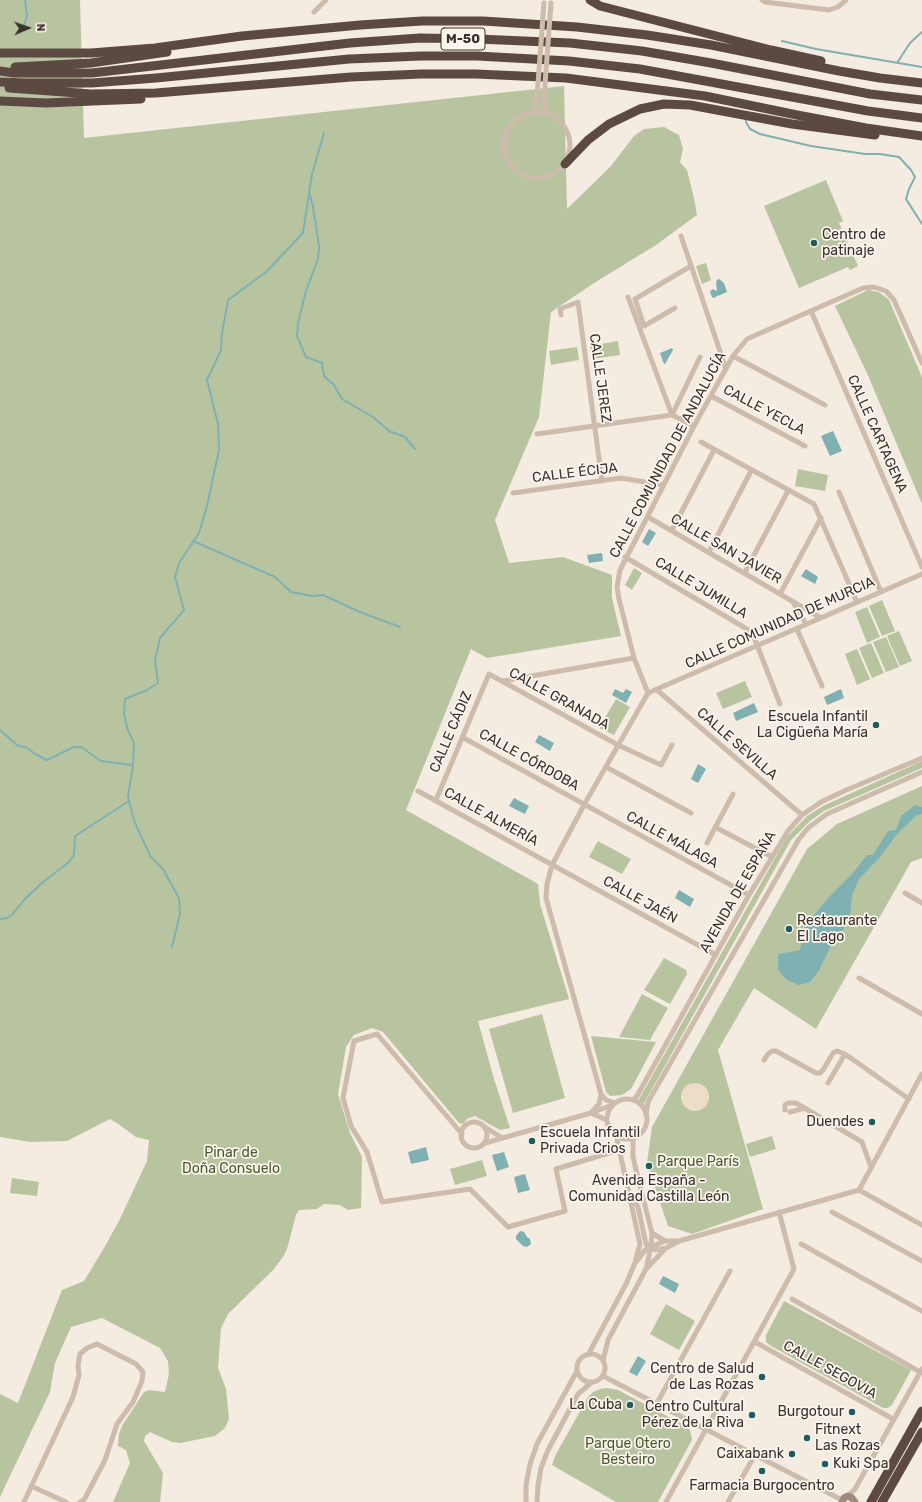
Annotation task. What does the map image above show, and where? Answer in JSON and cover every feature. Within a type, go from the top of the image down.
[{"type":"highway","points":[[590,0],[600,6],[771,50],[922,82]]},
{"type":"highway","points":[[0,53],[90,53],[155,48],[242,36],[360,25],[483,21],[577,27],[647,35],[704,44],[839,71],[922,82]]},
{"type":"highway","points":[[0,67],[59,65],[121,60],[268,34]]},
{"type":"highway","name":"M-50","points":[[0,71],[14,73],[92,72],[350,44],[420,38],[478,39],[570,43],[642,51],[870,94],[922,100]]},
{"type":"highway","name":"M-50","points":[[0,82],[92,83],[349,59],[421,56],[477,56],[569,61],[640,69],[868,111],[922,118]]},
{"type":"highway","points":[[0,88],[91,94],[156,93],[351,77],[421,74],[476,74],[566,78],[705,96],[843,124],[922,136]]},
{"type":"highway","points":[[0,101],[46,103],[91,102],[157,98],[228,88]]},
{"type":"highway","points":[[564,164],[588,140],[609,124],[640,109],[664,104],[690,105],[792,124],[922,141]]},
{"type":"highway","points":[[871,1502],[922,1411]]},
{"type":"highway","points":[[882,1502],[922,1432]]},
{"type":"street","points":[[314,12],[326,0]]},
{"type":"street","points":[[762,0],[765,2],[829,10],[838,7],[846,0]]},
{"type":"street","points":[[535,111],[544,2]]},
{"type":"street","points":[[547,112],[544,98],[552,2]]},
{"type":"street","points":[[535,111],[547,112],[557,117],[565,125],[571,145],[569,156],[558,171],[550,176],[531,178],[522,175],[508,162],[504,144],[505,134],[510,125],[521,116],[535,111]]},
{"type":"street","points":[[681,236],[726,369]]},
{"type":"street","points":[[675,308],[644,326],[635,299],[691,266]]},
{"type":"street","name":"CALLE COMUNIDAD DE ANDALUCÍA","points":[[648,693],[634,658],[619,599],[617,587],[620,570],[694,426],[733,356],[747,339],[863,288],[874,287],[886,291],[894,300],[922,362]]},
{"type":"street","points":[[628,297],[672,415]]},
{"type":"street","name":"CALLE JEREZ","points":[[561,315],[560,309],[578,302],[602,481]]},
{"type":"street","name":"CALLE CARTAGENA","points":[[811,311],[922,567]]},
{"type":"street","points":[[733,356],[825,405]]},
{"type":"street","points":[[672,415],[700,357]]},
{"type":"street","name":"CALLE YECLA","points":[[711,396],[805,446]]},
{"type":"street","points":[[537,434],[672,415],[694,426]]},
{"type":"street","points":[[700,442],[814,504],[858,602]]},
{"type":"street","points":[[672,530],[714,450]]},
{"type":"street","points":[[709,552],[752,471]]},
{"type":"street","name":"CALLE ÉCIJA","points":[[513,493],[621,478],[663,485]]},
{"type":"street","points":[[745,572],[788,491]]},
{"type":"street","points":[[839,492],[881,592]]},
{"type":"street","name":"CALLE SAN JAVIER","points":[[648,517],[745,572],[821,618]]},
{"type":"street","points":[[780,594],[821,518]]},
{"type":"street","name":"CALLE JUMILLA","points":[[626,557],[752,632],[780,704]]},
{"type":"street","name":"CALLE COMUNIDAD DE MURCIA","points":[[648,693],[922,574]]},
{"type":"street","name":"CALLE SAN JAVIER","points":[[792,601],[806,624]]},
{"type":"street","points":[[797,629],[822,686]]},
{"type":"street","points":[[503,681],[634,658]]},
{"type":"street","name":"CALLE GRANADA","points":[[489,674],[618,745],[661,765],[672,745]]},
{"type":"street","name":"CALLE CÁDIZ","points":[[436,800],[489,674]]},
{"type":"street","name":"CALLE SEVILLA","points":[[657,690],[802,815]]},
{"type":"street","points":[[614,1104],[606,1100],[601,1094],[546,898],[547,884],[552,865],[584,805],[648,693]]},
{"type":"street","name":"CALLE CÓRDOBA","points":[[462,737],[584,805]]},
{"type":"street","name":"AVENIDA DE ESPAÑA","points":[[633,1100],[637,1096],[749,895],[788,830],[802,815],[844,791],[922,758]]},
{"type":"street","points":[[606,767],[690,813]]},
{"type":"street","name":"AVENIDA DE ESPAÑA","points":[[646,1115],[648,1102],[799,838],[808,828],[827,814],[922,772]]},
{"type":"street","name":"CALLE ALMERÍA","points":[[418,791],[552,865]]},
{"type":"street","points":[[707,843],[733,794]]},
{"type":"street","name":"CALLE MÁLAGA","points":[[584,805],[749,895]]},
{"type":"street","points":[[716,827],[772,857]]},
{"type":"street","name":"CALLE JAÉN","points":[[552,865],[716,955]]},
{"type":"street","points":[[904,893],[922,903]]},
{"type":"street","points":[[859,978],[922,1014]]},
{"type":"street","points":[[462,1134],[377,1034],[354,1041],[343,1098],[351,1126],[367,1152],[382,1202],[470,1189],[508,1227],[565,1211],[556,1169],[619,1150]]},
{"type":"street","points":[[764,1060],[768,1054],[772,1051],[776,1051],[816,1074],[823,1070],[832,1053],[837,1051],[845,1054],[909,1099]]},
{"type":"street","points":[[828,1083],[845,1054]]},
{"type":"street","points":[[859,1190],[922,1074]]},
{"type":"street","points":[[591,1113],[599,1104],[601,1094]]},
{"type":"street","points":[[502,1138],[477,1123],[471,1123],[464,1128],[462,1134],[463,1142],[467,1146],[474,1148],[480,1147],[485,1143],[591,1113],[614,1104],[627,1099],[639,1103],[644,1109],[646,1122],[644,1129],[639,1134],[633,1137],[622,1138],[612,1131],[607,1120],[609,1110],[614,1104]]},
{"type":"street","points":[[805,1108],[787,1111],[785,1105],[792,1102],[805,1108],[862,1142],[871,1167]]},
{"type":"street","points":[[591,1113],[607,1120]]},
{"type":"street","points":[[483,1126],[487,1133],[485,1143]]},
{"type":"street","points":[[526,1502],[526,1484],[530,1464],[537,1444],[577,1371],[578,1362],[588,1355],[626,1284],[635,1264],[640,1244],[616,1135]]},
{"type":"street","points":[[603,1361],[608,1340],[646,1269],[651,1247],[652,1233],[633,1157],[633,1137]]},
{"type":"street","points":[[629,1190],[638,1207],[646,1244],[655,1250],[666,1248],[680,1241],[859,1190],[922,1225]]},
{"type":"street","points":[[666,1502],[794,1269],[779,1212]]},
{"type":"street","points":[[832,1212],[922,1261]]},
{"type":"street","points":[[652,1233],[665,1241]]},
{"type":"street","points":[[635,1264],[646,1249],[665,1241],[680,1241]]},
{"type":"street","points":[[801,1244],[922,1311]]},
{"type":"street","points":[[646,1269],[666,1248]]},
{"type":"street","points":[[657,1403],[730,1271]]},
{"type":"street","points":[[792,1299],[921,1370],[855,1489],[844,1500]]},
{"type":"street","name":"CALLE SEGOVIA","points":[[755,1342],[893,1419]]},
{"type":"street","points":[[24,1502],[73,1397],[79,1376],[78,1365],[80,1354],[87,1348],[97,1344],[136,1364],[143,1372],[142,1381],[133,1402],[117,1424],[105,1460],[84,1500],[80,1502]]},
{"type":"street","points":[[537,1502],[541,1468],[548,1450],[578,1394],[592,1382],[603,1376],[605,1368],[603,1361],[598,1356],[588,1355]]},
{"type":"street","points":[[577,1371],[582,1379],[592,1382]]},
{"type":"street","points":[[603,1376],[844,1500],[852,1498],[855,1502]]},
{"type":"street","points":[[728,1502],[755,1455]]},
{"type":"street","points":[[31,1486],[66,1502]]},
{"type":"green space","name":"Pinar de Doña Consuelo","points":[[0,0],[80,0],[84,138],[564,86],[567,209],[610,167],[634,136],[644,129],[664,127],[679,135],[683,149],[680,162],[687,170],[697,215],[656,245],[594,283],[551,312],[539,417],[495,520],[509,563],[563,557],[612,575],[612,598],[621,636],[487,658],[471,649],[406,810],[538,884],[540,904],[569,999],[478,1021],[494,1079],[510,1128],[500,1130],[475,1116],[467,1119],[463,1124],[459,1123],[383,1032],[372,1028],[354,1035],[346,1047],[338,1094],[350,1133],[362,1157],[361,1208],[348,1210],[340,1205],[324,1204],[317,1209],[299,1210],[296,1215],[287,1249],[283,1257],[273,1270],[228,1314],[221,1328],[218,1368],[226,1389],[229,1419],[225,1428],[215,1436],[180,1443],[172,1442],[150,1432],[145,1436],[144,1441],[163,1473],[160,1502],[113,1502],[130,1463],[126,1450],[118,1446],[119,1434],[122,1426],[144,1392],[149,1390],[165,1392],[169,1374],[168,1361],[160,1348],[102,1318],[71,1327],[55,1363],[50,1392],[0,1497],[0,1394],[18,1403],[62,1290],[84,1281],[104,1248],[120,1219],[147,1161],[149,1140],[136,1137],[110,1119],[67,1141],[30,1142],[0,1137]]},
{"type":"green space","name":"Centro de patinaje","points":[[826,180],[843,221],[839,223],[858,266],[850,270],[848,267],[799,288],[764,206]]},
{"type":"green space","points":[[706,263],[711,280],[702,284],[696,266]]},
{"type":"green space","points":[[868,290],[879,292],[889,300],[922,377],[922,504],[867,373],[835,306]]},
{"type":"green space","points":[[618,341],[620,355],[592,359],[590,346]]},
{"type":"green space","points":[[577,347],[579,360],[551,365],[549,351]]},
{"type":"green space","points":[[798,469],[828,475],[825,491],[795,486]]},
{"type":"green space","points":[[634,568],[642,573],[632,590],[625,585]]},
{"type":"green space","points":[[882,600],[895,631],[882,636],[869,606]]},
{"type":"green space","points":[[867,607],[880,637],[867,643],[855,612]]},
{"type":"green space","points":[[899,631],[912,661],[900,666],[887,636]]},
{"type":"green space","points":[[886,637],[899,667],[886,672],[873,642]]},
{"type":"green space","points":[[871,643],[884,673],[872,678],[859,648]]},
{"type":"green space","points":[[857,649],[870,679],[857,685],[845,654]]},
{"type":"green space","points":[[745,681],[752,697],[723,709],[716,693]]},
{"type":"green space","points":[[616,699],[630,707],[614,735],[599,728]]},
{"type":"green space","points":[[922,761],[922,768],[824,811],[810,821],[791,840],[643,1105],[638,1101],[787,837],[807,816],[823,806]]},
{"type":"green space","name":"Parque París","points":[[922,786],[922,858],[911,862],[816,1029],[754,988],[718,1050],[763,1209],[692,1234],[668,1226],[647,1163],[652,1127],[807,849],[837,824]]},
{"type":"green space","points":[[598,841],[631,859],[622,874],[589,857]]},
{"type":"green space","points":[[664,958],[686,970],[687,974],[670,1004],[644,990]]},
{"type":"green space","points":[[642,994],[668,1008],[650,1040],[619,1037]]},
{"type":"green space","points":[[542,1014],[565,1098],[513,1113],[489,1029]]},
{"type":"green space","points":[[591,1036],[656,1042],[631,1089],[622,1095],[610,1096],[606,1092]]},
{"type":"green space","points":[[772,1136],[776,1149],[750,1157],[746,1144]]},
{"type":"green space","points":[[482,1160],[487,1176],[455,1185],[450,1169]]},
{"type":"green space","points":[[12,1178],[39,1182],[37,1196],[10,1193]]},
{"type":"green space","points":[[784,1301],[911,1370],[892,1405],[888,1408],[883,1408],[766,1342],[766,1335]]},
{"type":"green space","points":[[666,1304],[695,1321],[679,1350],[650,1334]]},
{"type":"green space","name":"Parque Otero Besteiro","points":[[607,1388],[618,1390],[686,1426],[690,1430],[692,1440],[658,1502],[616,1502],[552,1465],[555,1456],[588,1397],[593,1392]]},
{"type":"shaded area","points":[[695,1083],[705,1087],[709,1097],[705,1107],[695,1111],[685,1107],[681,1097],[685,1087]]},
{"type":"water","points":[[719,279],[724,283],[727,292],[713,298],[710,291],[713,289],[716,291],[717,290],[716,282]]},
{"type":"water","points":[[672,348],[673,350],[664,364],[660,353]]},
{"type":"water","points":[[833,431],[842,451],[830,456],[821,436]]},
{"type":"water","points":[[649,529],[656,533],[648,546],[642,542]]},
{"type":"water","points":[[602,553],[603,561],[589,563],[587,555]]},
{"type":"water","points":[[806,569],[818,577],[815,584],[801,576]]},
{"type":"water","points":[[615,689],[623,693],[626,689],[632,692],[626,703],[612,695]]},
{"type":"water","points":[[841,689],[844,698],[827,705],[824,697]]},
{"type":"water","points":[[754,703],[758,712],[736,721],[733,713]]},
{"type":"water","points":[[539,735],[554,743],[550,751],[535,742]]},
{"type":"water","points":[[698,764],[706,769],[698,783],[691,779]]},
{"type":"water","points":[[514,798],[529,806],[525,814],[509,806]]},
{"type":"water","points":[[915,805],[922,807],[922,814],[916,816],[897,834],[880,857],[859,879],[852,895],[850,916],[845,927],[832,944],[818,972],[810,982],[799,985],[787,980],[778,970],[778,954],[800,950],[804,927],[832,894],[853,873],[867,855],[873,855],[888,831],[896,830],[901,816]]},
{"type":"water","points":[[679,890],[694,899],[690,907],[675,898]]},
{"type":"water","points":[[426,1147],[429,1160],[411,1164],[408,1152]]},
{"type":"water","points":[[504,1152],[509,1167],[497,1171],[492,1155]]},
{"type":"water","points":[[525,1174],[530,1190],[518,1193],[514,1177]]},
{"type":"water","points":[[520,1231],[524,1232],[530,1239],[531,1244],[527,1247],[523,1246],[516,1239],[516,1236]]},
{"type":"water","points":[[663,1276],[679,1284],[675,1293],[659,1284]]},
{"type":"water","points":[[638,1356],[646,1361],[637,1376],[629,1372]]},
{"type":"waterway","points":[[22,31],[27,16],[25,0]]},
{"type":"waterway","points":[[897,63],[910,43],[922,32]]},
{"type":"waterway","points":[[782,41],[816,49],[922,67]]},
{"type":"waterway","points":[[746,120],[750,129],[760,134],[811,146],[865,154],[880,154],[899,157],[911,170],[915,177],[906,199],[922,224]]},
{"type":"waterway","points":[[172,947],[180,914],[179,898],[163,869],[151,857],[133,817],[128,796],[133,765],[134,743],[127,728],[124,713],[125,699],[145,691],[158,683],[155,660],[160,638],[184,610],[175,577],[179,563],[199,533],[207,506],[219,450],[218,424],[207,380],[221,350],[222,333],[228,300],[266,272],[303,233],[312,174],[324,133]]},
{"type":"waterway","points":[[310,195],[319,247],[318,259],[306,291],[298,323],[297,336],[306,357],[322,363],[324,376],[334,385],[342,399],[373,417],[389,431],[405,437],[415,449]]},
{"type":"waterway","points":[[193,541],[275,577],[291,592],[312,596],[323,595],[360,612],[400,627]]},
{"type":"waterway","points":[[0,730],[18,746],[26,747],[35,754],[47,760],[74,747],[81,747],[101,761],[133,765]]},
{"type":"waterway","points":[[0,919],[7,918],[12,915],[24,900],[42,883],[69,862],[74,855],[75,836],[129,801]]},
{"type":"place","name":"Centro de patinaje","points":[[814,243]]},
{"type":"place","name":"Escuela Infantil La Cigüeña María","points":[[876,725]]},
{"type":"place","name":"Restaurante El Lago","points":[[789,929]]},
{"type":"place","name":"Duendes","points":[[872,1122]]},
{"type":"place","name":"Escuela Infantil Privada Crios","points":[[532,1141]]},
{"type":"place","name":"Avenida España - Comunidad Castilla León","points":[[649,1166]]},
{"type":"place","name":"Centro de Salud de Las Rozas","points":[[762,1377]]},
{"type":"place","name":"La Cuba","points":[[630,1405]]},
{"type":"place","name":"Burgotour","points":[[852,1412]]},
{"type":"place","name":"Centro Cultural Pérez de la Riva","points":[[752,1415]]},
{"type":"place","name":"Fitnext Las Rozas","points":[[807,1438]]},
{"type":"place","name":"Caixabank","points":[[792,1454]]},
{"type":"place","name":"Kuki Spa","points":[[825,1464]]},
{"type":"place","name":"Farmacia Burgocentro","points":[[762,1471]]}]
